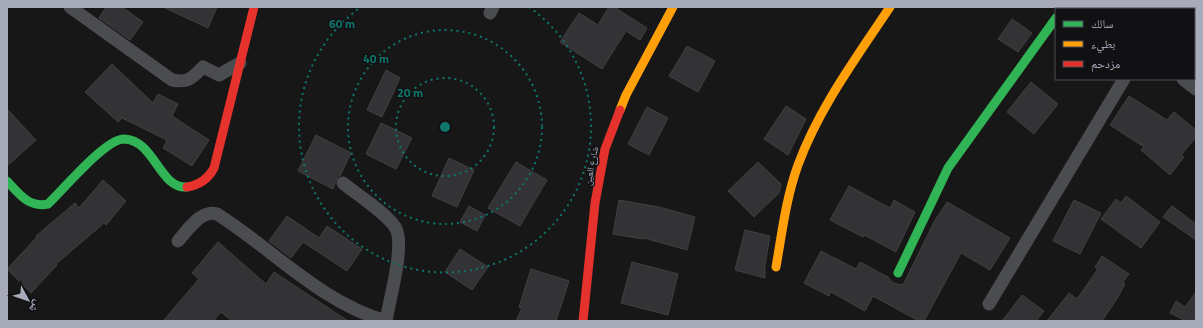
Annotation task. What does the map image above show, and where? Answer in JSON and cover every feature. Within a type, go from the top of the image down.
[{"type":"street","points":[[70,7],[172,80],[182,81],[191,79],[203,68],[219,75],[240,64]]},
{"type":"street","name":"شارع العين","points":[[583,321],[595,203],[605,148],[626,95],[673,7]]},
{"type":"street","points":[[776,267],[793,182],[805,149],[832,98],[890,7]]},
{"type":"street","points":[[7,181],[29,204],[36,206],[48,204],[110,144],[124,139],[131,139],[144,146],[173,182],[187,186],[202,183],[209,177],[214,168],[253,8]]},
{"type":"street","points":[[898,273],[948,168],[1055,19]]},
{"type":"street","points":[[989,304],[1123,80]]},
{"type":"street","points":[[1184,80],[1196,89]]},
{"type":"street","points":[[178,240],[202,215],[212,212],[217,214],[334,299],[371,319],[386,321],[400,247],[398,232],[389,221],[343,183]]},
{"type":"building","points":[[106,7],[122,7],[143,22],[130,40],[99,18]]},
{"type":"building","points":[[163,7],[217,7],[208,28]]},
{"type":"building","points":[[609,7],[614,7],[647,28],[640,40],[626,31],[602,69],[560,42],[579,13],[598,25]]},
{"type":"building","points":[[1012,19],[1032,33],[1018,52],[998,39]]},
{"type":"building","points":[[687,46],[715,61],[698,92],[669,76]]},
{"type":"building","points":[[112,64],[153,103],[158,94],[178,104],[172,116],[209,140],[192,166],[163,148],[167,140],[122,118],[118,122],[85,92]]},
{"type":"building","points":[[386,70],[400,78],[382,117],[367,110]]},
{"type":"building","points":[[1031,82],[1058,104],[1034,134],[1007,112]]},
{"type":"building","points":[[1129,96],[1167,120],[1174,112],[1196,130],[1196,137],[1181,155],[1184,157],[1170,175],[1141,150],[1144,147],[1110,125]]},
{"type":"building","points":[[786,106],[806,119],[788,155],[764,139]]},
{"type":"building","points":[[647,107],[668,118],[649,155],[628,144]]},
{"type":"building","points":[[7,109],[36,140],[7,166]]},
{"type":"building","points":[[381,123],[412,138],[396,169],[366,154]]},
{"type":"building","points":[[316,135],[351,153],[340,176],[337,178],[333,189],[298,171]]},
{"type":"building","points":[[449,158],[474,170],[457,207],[432,196]]},
{"type":"building","points":[[516,162],[547,180],[520,226],[488,208]]},
{"type":"building","points":[[758,162],[781,184],[779,193],[754,217],[728,191]]},
{"type":"building","points":[[103,180],[126,201],[106,225],[104,223],[56,264],[57,265],[31,293],[7,269],[37,237],[36,236],[75,203],[79,208]]},
{"type":"building","points":[[849,186],[890,208],[894,200],[915,212],[896,252],[864,235],[863,237],[830,220]]},
{"type":"building","points":[[1126,196],[1160,222],[1141,248],[1101,219],[1116,199],[1121,203]]},
{"type":"building","points":[[619,200],[659,207],[695,217],[687,250],[644,238],[613,234]]},
{"type":"building","points":[[1074,200],[1101,213],[1080,254],[1053,241]]},
{"type":"building","points":[[947,202],[1010,238],[990,270],[961,253],[924,321],[919,321],[873,296],[865,311],[831,292],[829,296],[804,283],[821,251],[856,269],[860,262],[888,277],[893,283],[903,285],[934,222]]},
{"type":"building","points":[[469,206],[485,215],[477,231],[460,222]]},
{"type":"building","points":[[1172,206],[1196,224],[1196,240],[1163,217]]},
{"type":"building","points":[[287,216],[319,238],[327,226],[362,249],[347,271],[303,242],[291,258],[269,241]]},
{"type":"building","points":[[745,230],[770,236],[765,265],[765,278],[735,270]]},
{"type":"building","points":[[218,242],[266,284],[274,272],[348,321],[232,321],[221,312],[213,321],[163,321],[199,279],[192,273]]},
{"type":"building","points":[[460,249],[488,267],[472,290],[445,272]]},
{"type":"building","points":[[1102,256],[1129,274],[1123,282],[1125,284],[1118,297],[1102,321],[1047,321],[1069,293],[1077,299],[1098,269],[1095,267]]},
{"type":"building","points":[[632,262],[678,274],[668,315],[621,303]]},
{"type":"building","points":[[531,269],[569,281],[556,321],[516,321],[522,308],[519,307]]},
{"type":"building","points":[[1196,292],[1196,321],[1186,321],[1170,313],[1176,301],[1185,307]]},
{"type":"building","points":[[1022,295],[1044,311],[1036,321],[1002,321]]},
{"type":"traffic: fast","points":[[898,273],[948,168],[1055,19]]},
{"type":"traffic: fast","points":[[7,181],[20,195],[30,202],[41,205],[48,204],[84,166],[106,147],[116,141],[124,139],[134,141],[143,147],[170,180],[178,186],[187,187]]},
{"type":"traffic: slow","points":[[620,110],[626,95],[673,7]]},
{"type":"traffic: slow","points":[[776,267],[790,190],[798,165],[816,123],[851,64],[890,7]]},
{"type":"traffic: jam","points":[[187,187],[196,185],[203,181],[214,168],[254,7]]},
{"type":"traffic: jam","points":[[583,321],[595,203],[605,149],[620,110]]}]
